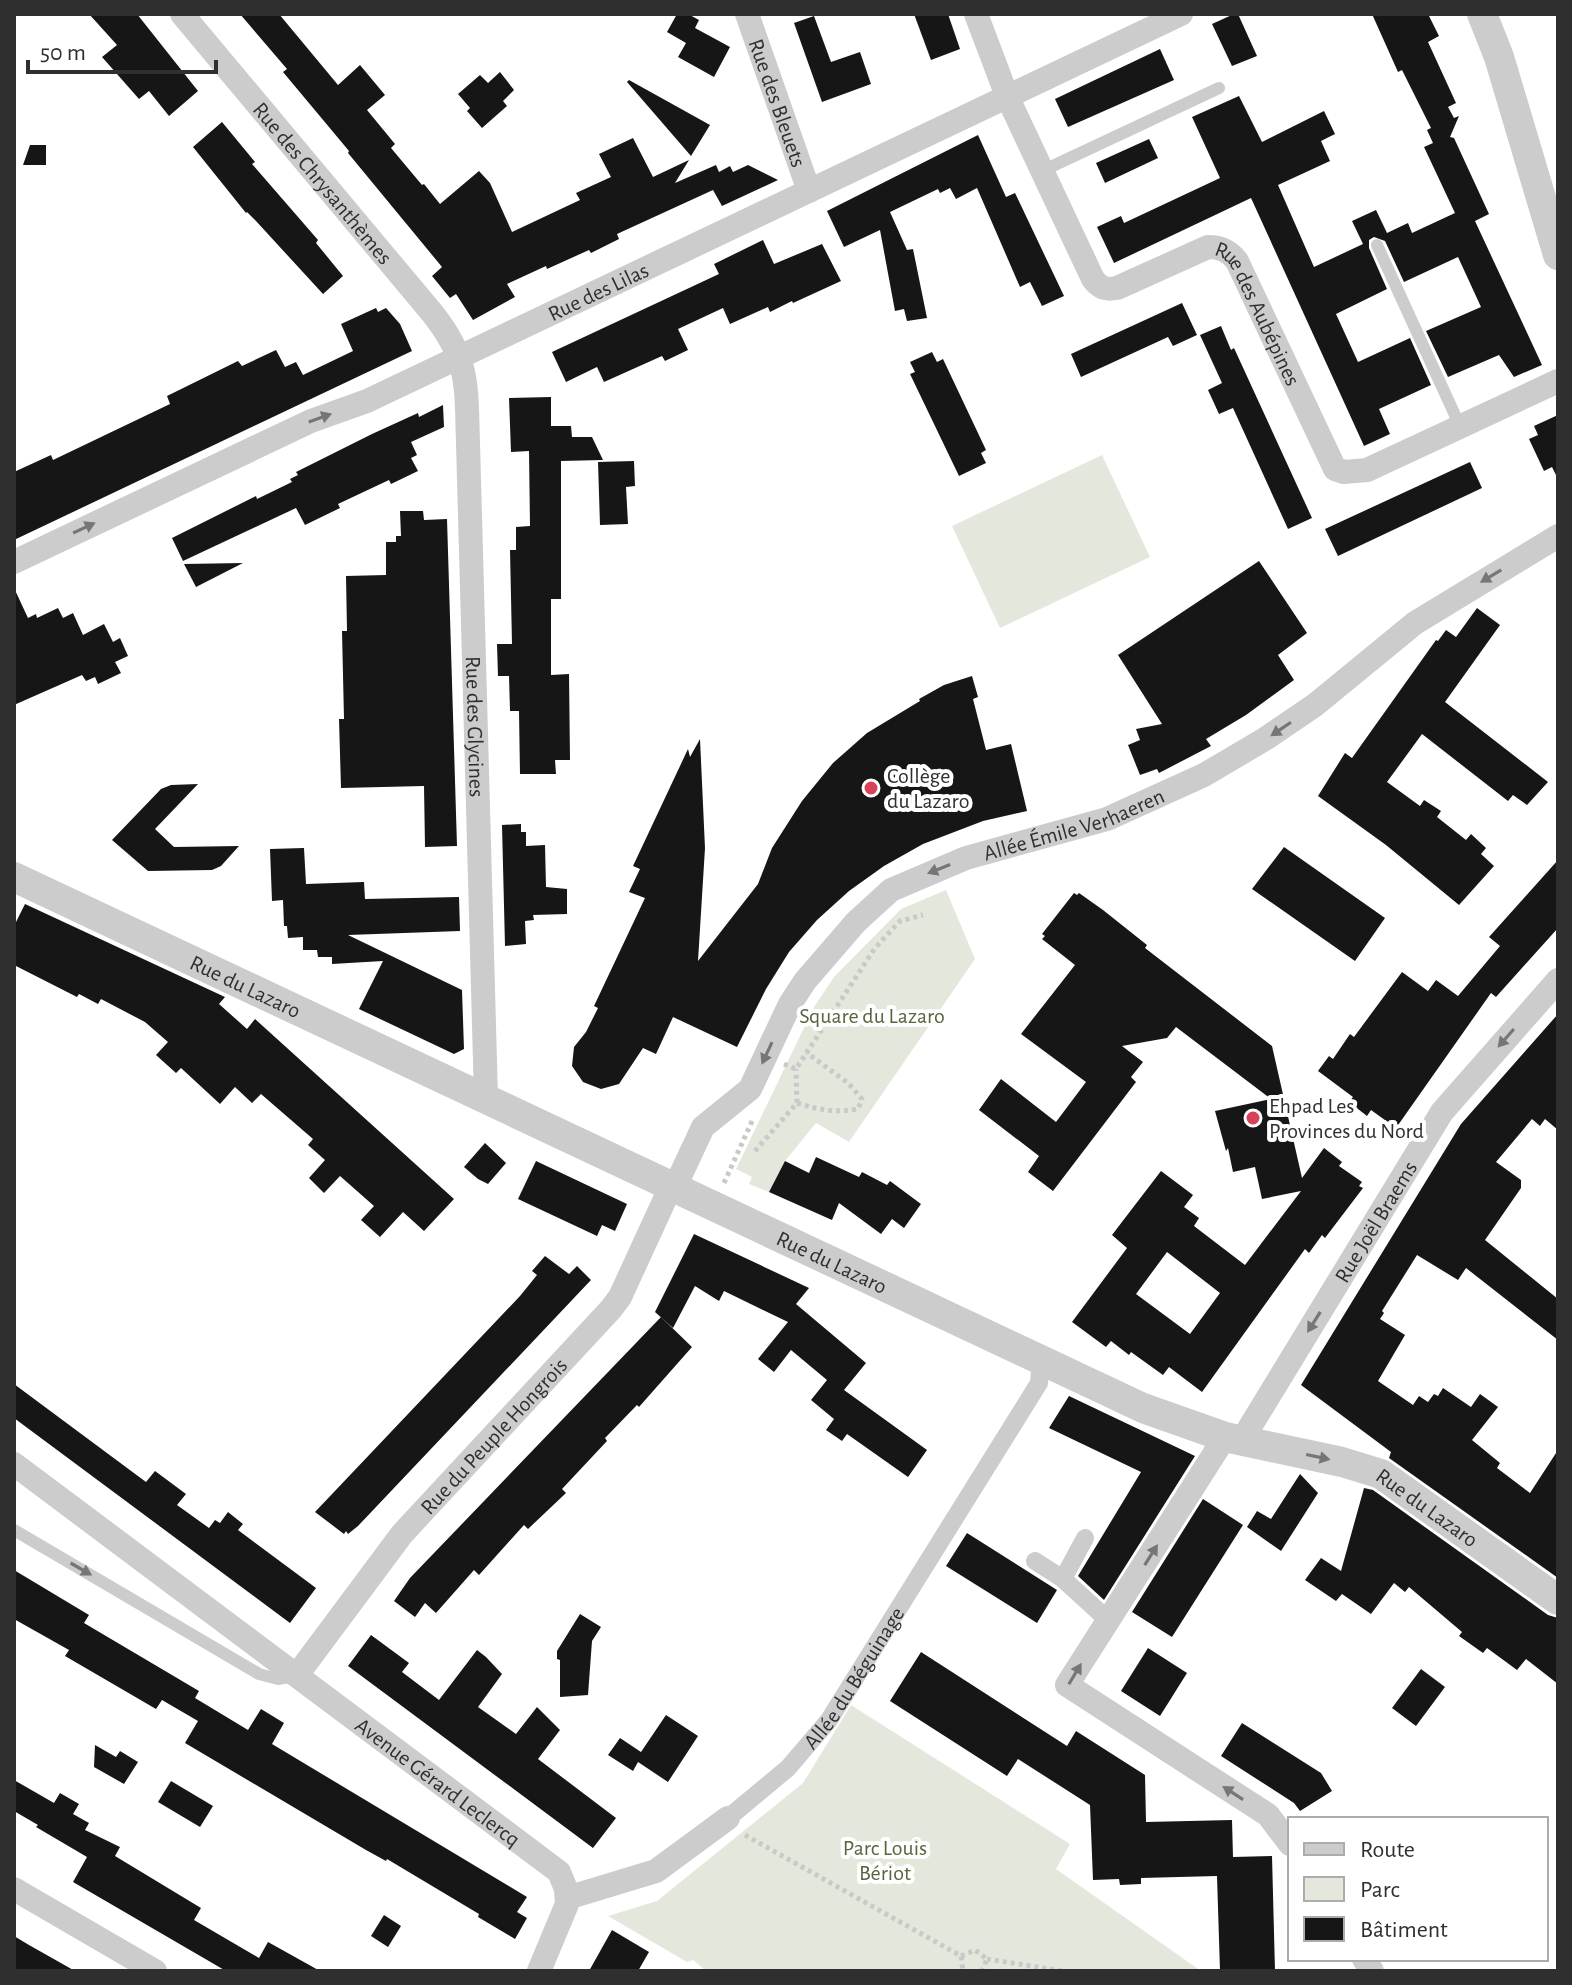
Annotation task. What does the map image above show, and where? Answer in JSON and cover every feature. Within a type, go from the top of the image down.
[{"type":"street","name":"Rue des Chrysanthèmes","points":[[182,14],[433,314],[449,334],[460,357]]},
{"type":"street","name":"Rue des Bleuets","points":[[747,14],[809,191]]},
{"type":"street","name":"Rue des Aubépines","points":[[976,14],[1007,96],[1093,279],[1099,286],[1117,288],[1208,247],[1231,253],[1335,469],[1344,472],[1367,470],[1558,381]]},
{"type":"street","points":[[1482,14],[1499,57],[1558,255]]},
{"type":"street","points":[[1492,14],[1499,57]]},
{"type":"street","name":"Rue des Lilas","points":[[14,562],[311,421],[367,401],[1176,15]]},
{"type":"street","name":"Rue des Glycines","points":[[460,357],[466,387],[468,443],[486,1098]]},
{"type":"street","name":"Allée Émile Verhaeren","points":[[673,1186],[703,1127],[750,1089],[790,1004],[805,981],[856,922],[891,890],[966,858],[1127,811],[1204,775],[1315,705],[1415,623],[1558,536]]},
{"type":"street","name":"Rue du Lazaro","points":[[14,877],[1143,1408],[1233,1439],[1381,1474],[1558,1600]]},
{"type":"street","name":"Rue Joël Braems","points":[[1288,1841],[1268,1815],[1067,1685],[1233,1439],[1442,1112],[1558,980]]},
{"type":"street","name":"Rue du Peuple Hongrois","points":[[297,1675],[402,1534],[611,1309],[620,1297],[673,1186]]},
{"type":"street","name":"Allée du Béguinage","points":[[567,1898],[656,1871],[728,1818],[798,1757],[846,1695],[1039,1383],[1041,1358]]},
{"type":"street","name":"Avenue Gérard Leclercq","points":[[14,1464],[553,1867],[563,1880],[567,1898]]},
{"type":"street","points":[[1063,1579],[1085,1538]]},
{"type":"street","points":[[1035,1561],[1063,1579],[1109,1621]]},
{"type":"street","points":[[14,1889],[155,1971]]},
{"type":"street","points":[[539,1971],[567,1898]]},
{"type":"lane","points":[[1042,171],[1219,88]]},
{"type":"lane","points":[[1377,245],[1460,426]]},
{"type":"lane","points":[[14,1530],[259,1674],[278,1679],[297,1675]]},
{"type":"path","points":[[755,1151],[797,1103],[796,1069],[875,948],[900,921],[923,915]]},
{"type":"path","points":[[797,1103],[822,1111],[842,1112],[858,1109],[862,1099],[848,1083],[807,1053]]},
{"type":"path","points":[[765,1057],[796,1069]]},
{"type":"path","points":[[728,1818],[743,1834],[961,1956]]},
{"type":"path","points":[[961,1956],[975,1950],[987,1959],[1063,1971]]},
{"type":"path","points":[[961,1956],[963,1971]]},
{"type":"path","points":[[982,1971],[987,1959]]},
{"type":"green space","points":[[1102,455],[1150,557],[1000,628],[952,526]]},
{"type":"green space","name":"Square du Lazaro","points":[[946,890],[975,959],[849,1142],[816,1123],[785,1161],[769,1192],[749,1184],[752,1177],[736,1169],[814,1007],[834,977],[901,909]]},
{"type":"green space","name":"Parc Louis Bériot","points":[[851,1705],[1070,1844],[1056,1869],[1201,1971],[706,1971],[693,1960],[687,1962],[608,1916],[657,1901],[803,1783]]},
{"type":"building","points":[[89,14],[137,14],[198,91],[169,116],[149,91],[139,99],[102,57],[117,45]]},
{"type":"building","points":[[240,14],[279,14],[338,85],[360,65],[385,95],[367,110],[395,144],[391,148],[422,185],[440,204],[479,171],[490,183],[512,232],[580,200],[576,193],[611,177],[599,154],[633,138],[653,177],[689,160],[675,183],[716,165],[719,172],[730,166],[733,172],[748,165],[778,180],[722,206],[713,190],[617,234],[619,239],[591,253],[589,250],[547,269],[546,266],[507,284],[515,297],[473,320],[456,294],[450,298],[432,276],[442,267],[283,72],[287,69]]},
{"type":"building","points":[[677,14],[688,14],[699,20],[695,28],[730,47],[714,77],[678,57],[686,43],[667,32]]},
{"type":"building","points":[[914,14],[948,14],[960,49],[931,60]]},
{"type":"building","points":[[1238,14],[1257,56],[1232,66],[1212,24]]},
{"type":"building","points":[[1372,14],[1428,14],[1439,36],[1428,42],[1456,103],[1448,107],[1454,118],[1459,116],[1450,137],[1454,138],[1489,214],[1475,221],[1542,365],[1514,377],[1499,355],[1448,377],[1426,331],[1481,307],[1458,257],[1404,282],[1385,241],[1374,237],[1369,240],[1369,248],[1387,289],[1336,314],[1358,362],[1410,338],[1431,385],[1379,409],[1390,434],[1364,446],[1251,198],[1114,263],[1097,227],[1121,216],[1124,223],[1220,178],[1192,117],[1239,96],[1262,142],[1324,111],[1335,134],[1321,141],[1330,161],[1278,185],[1314,267],[1363,244],[1352,221],[1376,210],[1387,233],[1408,223],[1412,233],[1455,213],[1424,147],[1433,143],[1427,130],[1431,128],[1402,70],[1398,72]]},
{"type":"building","points":[[814,16],[831,62],[860,52],[871,84],[822,102],[794,23]]},
{"type":"building","points":[[1160,49],[1174,80],[1068,127],[1055,99]]},
{"type":"building","points":[[500,72],[514,90],[503,101],[507,106],[482,128],[467,111],[470,108],[458,94],[480,75],[488,83]]},
{"type":"building","points":[[629,80],[710,125],[691,156],[627,82]]},
{"type":"building","points":[[222,122],[255,162],[252,164],[318,240],[316,243],[343,276],[323,294],[246,213],[193,147]]},
{"type":"building","points":[[978,135],[1006,197],[1015,193],[1064,296],[1042,306],[1030,282],[1020,287],[977,188],[956,199],[950,188],[940,193],[938,189],[890,212],[907,250],[913,249],[927,318],[907,321],[904,309],[895,311],[880,230],[844,247],[827,211]]},
{"type":"building","points":[[1149,139],[1158,158],[1105,183],[1096,163]]},
{"type":"building","points":[[30,145],[46,145],[46,165],[23,165]]},
{"type":"building","points":[[763,240],[774,264],[822,244],[841,281],[770,312],[768,307],[730,324],[723,308],[678,329],[688,350],[665,361],[662,356],[604,382],[597,367],[566,382],[552,352],[719,274],[714,264]]},
{"type":"building","points":[[1182,303],[1197,335],[1173,346],[1168,337],[1081,377],[1071,354]]},
{"type":"building","points":[[376,308],[378,312],[386,308],[400,324],[412,351],[14,540],[14,472],[51,455],[53,460],[170,404],[167,396],[238,361],[242,366],[276,350],[285,367],[296,362],[303,375],[353,351],[341,324]]},
{"type":"building","points":[[1221,326],[1312,518],[1288,529],[1233,408],[1219,414],[1208,390],[1222,383],[1200,335]]},
{"type":"building","points":[[932,352],[937,362],[943,359],[986,450],[981,453],[986,463],[959,476],[910,374],[915,372],[910,362]]},
{"type":"building","points":[[551,397],[551,426],[571,426],[572,437],[592,437],[603,460],[561,461],[561,599],[551,599],[551,675],[569,674],[570,760],[555,760],[556,774],[520,774],[519,711],[510,711],[509,676],[498,676],[497,644],[512,644],[510,550],[516,550],[516,527],[530,526],[529,451],[511,452],[509,398]]},
{"type":"building","points":[[443,405],[444,427],[411,442],[417,455],[411,458],[418,471],[391,484],[389,480],[338,504],[340,508],[305,525],[296,508],[183,561],[172,538],[256,496],[257,499],[292,482],[290,479],[298,475],[296,472],[372,434]]},
{"type":"building","points":[[1558,415],[1558,479],[1552,467],[1544,471],[1529,439],[1538,435],[1534,426]]},
{"type":"building","points":[[634,461],[635,486],[626,487],[628,524],[600,525],[598,462]]},
{"type":"building","points":[[1470,462],[1482,488],[1338,556],[1325,529]]},
{"type":"building","points":[[400,511],[423,511],[424,520],[447,519],[457,846],[425,847],[424,786],[341,788],[339,719],[344,719],[342,631],[347,631],[346,576],[386,575],[386,542],[396,542],[396,536],[401,536]]},
{"type":"building","points":[[1259,561],[1307,633],[1278,655],[1294,680],[1206,739],[1211,746],[1159,773],[1157,769],[1140,775],[1128,745],[1140,740],[1136,729],[1162,724],[1118,655]]},
{"type":"building","points":[[243,563],[196,587],[184,564]]},
{"type":"building","points":[[14,588],[28,618],[36,614],[37,618],[58,608],[63,618],[73,613],[83,635],[104,624],[113,642],[120,638],[128,656],[115,662],[121,673],[98,684],[95,677],[86,681],[82,675],[14,705]]},
{"type":"building","points":[[1477,608],[1500,625],[1445,702],[1548,782],[1527,805],[1513,795],[1508,801],[1422,734],[1387,782],[1420,806],[1424,800],[1441,811],[1437,817],[1466,840],[1471,834],[1486,848],[1481,854],[1494,866],[1459,905],[1386,845],[1318,796],[1345,753],[1352,758],[1436,640],[1446,630],[1456,637]]},
{"type":"building","points":[[972,676],[978,697],[973,699],[986,750],[1011,744],[1027,811],[983,821],[923,844],[849,891],[817,920],[789,952],[766,989],[737,1047],[673,1017],[656,1054],[643,1048],[619,1084],[601,1089],[583,1082],[572,1066],[574,1047],[598,1008],[594,1006],[645,898],[629,892],[640,869],[633,866],[688,749],[690,757],[700,739],[705,848],[698,961],[758,884],[772,848],[802,801],[833,763],[867,733],[919,699],[944,685]]},
{"type":"building","points":[[198,784],[155,829],[174,847],[239,846],[221,866],[212,870],[148,871],[112,840],[161,789],[171,785]]},
{"type":"building","points":[[521,824],[521,832],[526,832],[526,846],[545,845],[546,887],[567,889],[567,914],[533,915],[534,920],[525,921],[526,944],[505,946],[502,825]]},
{"type":"building","points":[[1284,847],[1385,918],[1355,961],[1252,889]]},
{"type":"building","points":[[304,848],[306,884],[364,882],[365,899],[459,897],[460,931],[348,935],[462,990],[464,1049],[454,1054],[359,1009],[383,961],[332,964],[332,957],[318,957],[317,950],[303,950],[303,937],[288,938],[287,926],[284,926],[283,900],[272,901],[270,849]]},
{"type":"building","points":[[1558,860],[1558,928],[1496,997],[1491,993],[1396,1128],[1371,1110],[1367,1116],[1349,1102],[1353,1097],[1318,1071],[1329,1056],[1333,1059],[1350,1034],[1354,1037],[1402,972],[1428,991],[1436,980],[1458,996],[1500,946],[1489,937]]},
{"type":"building","name":"Ehpad Les Provinces du Nord","points":[[1074,893],[1079,893],[1103,910],[1147,945],[1145,948],[1272,1046],[1302,1178],[1324,1148],[1342,1162],[1339,1166],[1362,1182],[1359,1186],[1363,1188],[1325,1238],[1322,1235],[1309,1253],[1305,1249],[1202,1392],[1169,1367],[1163,1375],[1111,1341],[1106,1347],[1072,1322],[1127,1248],[1112,1235],[1161,1171],[1193,1195],[1184,1207],[1199,1218],[1194,1226],[1245,1265],[1301,1191],[1262,1199],[1255,1167],[1233,1172],[1215,1111],[1271,1099],[1176,1027],[1167,1038],[1122,1046],[1143,1062],[1131,1077],[1136,1082],[1053,1191],[1028,1172],[1039,1156],[979,1110],[1001,1079],[1056,1122],[1086,1082],[1021,1034],[1075,965],[1042,939],[1045,936],[1042,934]],"holes":[[[1167,1252],[1220,1293],[1190,1334],[1136,1294]]]},
{"type":"building","points":[[25,904],[225,997],[219,1004],[247,1029],[255,1019],[454,1199],[424,1231],[403,1212],[380,1237],[361,1220],[374,1206],[340,1176],[324,1193],[309,1178],[325,1160],[308,1145],[313,1139],[261,1094],[252,1103],[235,1087],[220,1104],[181,1068],[176,1073],[156,1055],[168,1042],[145,1022],[101,999],[98,1004],[79,994],[77,997],[14,965],[14,926]]},
{"type":"building","points":[[1558,1014],[1558,1130],[1545,1119],[1540,1126],[1532,1119],[1496,1162],[1521,1180],[1521,1188],[1485,1240],[1558,1299],[1558,1340],[1466,1268],[1458,1280],[1417,1255],[1382,1311],[1384,1313],[1380,1319],[1405,1335],[1378,1381],[1413,1405],[1419,1396],[1428,1402],[1434,1394],[1438,1396],[1443,1388],[1471,1407],[1480,1394],[1498,1407],[1472,1440],[1500,1463],[1497,1468],[1530,1493],[1558,1450],[1558,1578],[1389,1458],[1391,1452],[1301,1385],[1461,1124]]},
{"type":"building","points":[[485,1143],[506,1163],[488,1184],[464,1167]]},
{"type":"building","points":[[816,1157],[859,1177],[862,1172],[887,1185],[890,1181],[921,1204],[904,1228],[892,1219],[881,1234],[839,1203],[832,1220],[769,1192],[785,1161],[809,1173]]},
{"type":"building","points":[[536,1161],[627,1204],[615,1231],[602,1225],[597,1236],[518,1199]]},
{"type":"building","points":[[694,1234],[809,1288],[796,1304],[866,1363],[844,1390],[927,1450],[908,1477],[847,1434],[842,1441],[826,1430],[834,1419],[811,1400],[827,1380],[791,1350],[774,1372],[758,1359],[788,1322],[724,1291],[719,1301],[695,1286],[673,1328],[655,1312]]},
{"type":"building","points":[[545,1256],[569,1274],[577,1266],[591,1280],[358,1526],[344,1534],[315,1512],[520,1296],[537,1275],[532,1271]]},
{"type":"building","points":[[661,1317],[692,1347],[639,1407],[637,1405],[605,1438],[607,1441],[562,1489],[566,1493],[528,1529],[524,1525],[479,1575],[474,1570],[436,1613],[425,1603],[415,1617],[394,1601],[410,1578]]},
{"type":"building","points":[[14,1384],[146,1482],[155,1471],[186,1494],[177,1505],[209,1528],[215,1520],[220,1523],[228,1512],[243,1524],[238,1530],[316,1588],[290,1623],[14,1418]]},
{"type":"building","points":[[1069,1396],[1195,1456],[1104,1600],[1078,1576],[1141,1472],[1049,1428]]},
{"type":"building","points":[[1300,1474],[1318,1493],[1281,1551],[1247,1527],[1257,1511],[1271,1519]]},
{"type":"building","points":[[1364,1488],[1373,1490],[1548,1615],[1558,1618],[1558,1684],[1526,1659],[1517,1670],[1487,1648],[1483,1653],[1459,1636],[1462,1632],[1409,1587],[1405,1592],[1394,1583],[1371,1614],[1342,1594],[1336,1601],[1305,1580],[1321,1558],[1341,1571]]},
{"type":"building","points":[[1203,1499],[1243,1525],[1172,1637],[1132,1612]]},
{"type":"building","points":[[967,1533],[1057,1590],[1037,1623],[946,1566]]},
{"type":"building","points":[[14,1570],[89,1615],[84,1623],[199,1691],[195,1698],[248,1730],[261,1709],[284,1723],[272,1744],[527,1897],[517,1912],[527,1918],[515,1939],[387,1859],[366,1850],[185,1743],[198,1721],[162,1700],[156,1709],[65,1656],[69,1650],[14,1619]]},
{"type":"building","points":[[580,1614],[601,1627],[592,1641],[588,1695],[560,1697],[560,1660],[557,1659],[557,1651]]},
{"type":"building","points":[[371,1635],[409,1663],[402,1672],[439,1700],[477,1650],[486,1657],[502,1674],[478,1707],[516,1734],[537,1707],[560,1730],[538,1759],[616,1818],[593,1848],[348,1666]]},
{"type":"building","points":[[1148,1648],[1187,1673],[1160,1716],[1121,1691]]},
{"type":"building","points":[[921,1652],[1067,1746],[1076,1731],[1145,1775],[1146,1822],[1232,1820],[1233,1857],[1272,1856],[1275,1971],[1220,1971],[1217,1876],[1141,1878],[1141,1884],[1120,1885],[1119,1879],[1093,1880],[1090,1805],[1018,1759],[1007,1776],[890,1701]]},
{"type":"building","points":[[1421,1669],[1445,1687],[1416,1726],[1392,1708]]},
{"type":"building","points":[[666,1715],[698,1736],[668,1782],[638,1762],[633,1771],[608,1755],[620,1738],[641,1752]]},
{"type":"building","points":[[1242,1723],[1321,1773],[1332,1791],[1300,1811],[1294,1803],[1221,1756]]},
{"type":"building","points":[[95,1745],[116,1757],[120,1751],[138,1762],[124,1784],[94,1767]]},
{"type":"building","points":[[14,1780],[54,1803],[60,1793],[79,1804],[73,1814],[89,1823],[85,1830],[120,1847],[115,1856],[201,1908],[194,1920],[259,1958],[268,1942],[320,1971],[226,1971],[73,1882],[87,1857],[14,1811]]},
{"type":"building","points":[[171,1781],[213,1806],[200,1827],[158,1802]]},
{"type":"building","points":[[384,1915],[401,1926],[388,1947],[371,1936]]},
{"type":"building","points":[[612,1930],[649,1952],[638,1971],[589,1971]]},
{"type":"building","points":[[14,1936],[29,1945],[75,1971],[14,1971]]},
{"type":"place","name":"Collège du Lazaro","points":[[871,788]]},
{"type":"place","name":"Ehpad Les Provinces du Nord","points":[[1253,1118]]}]
